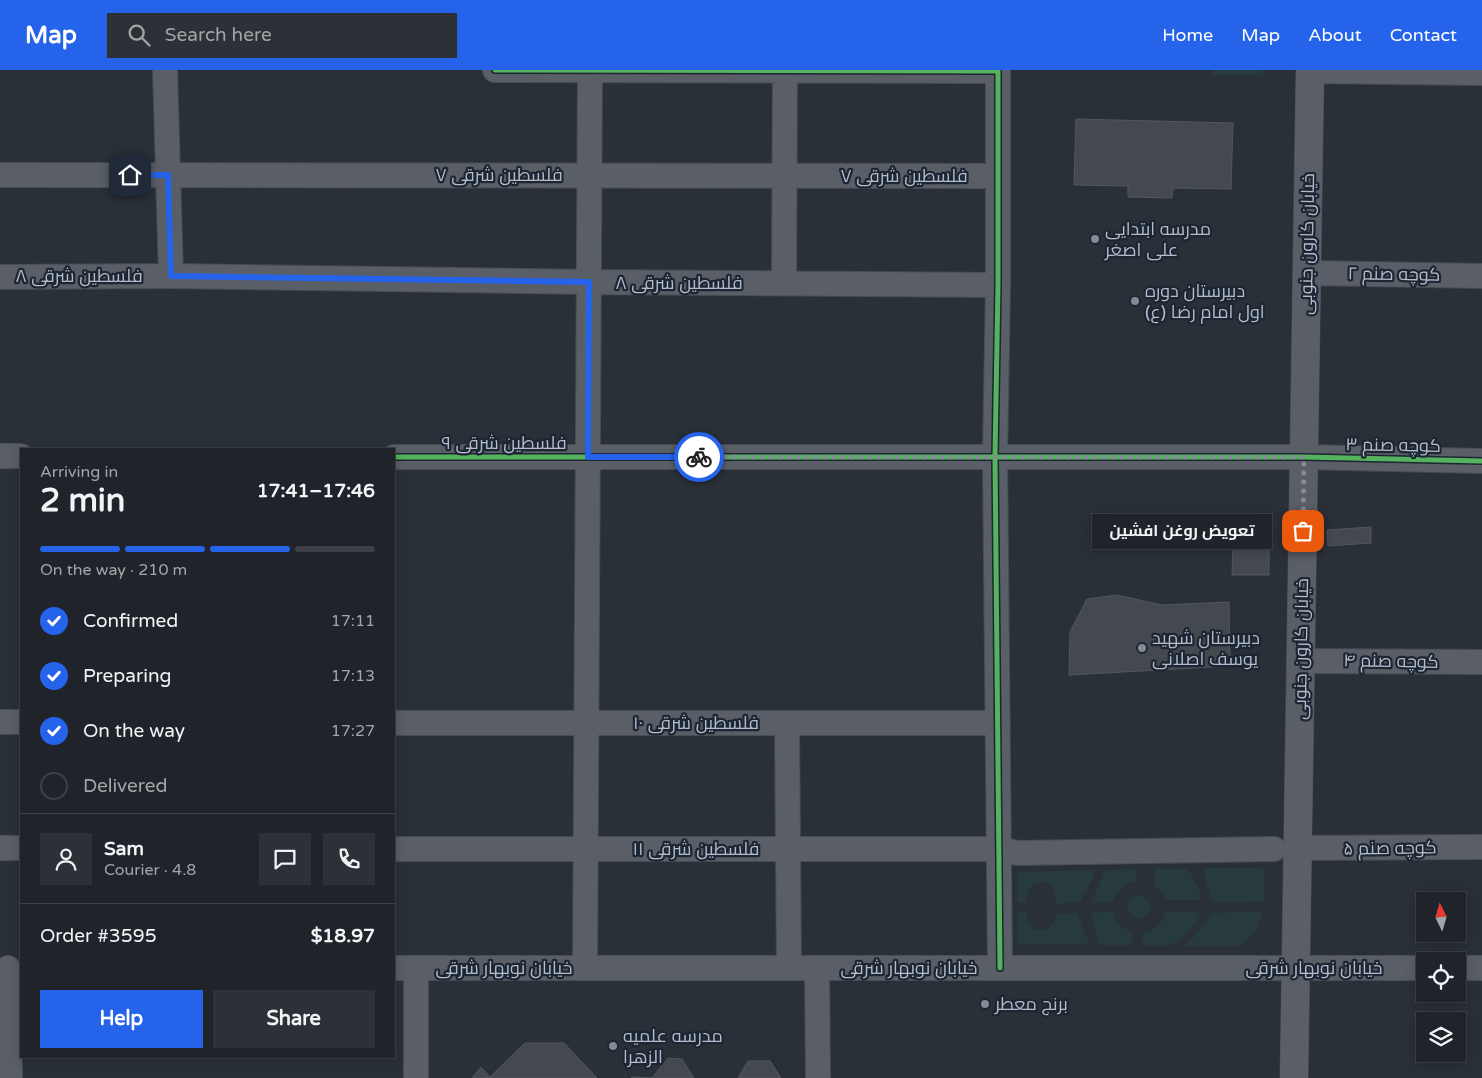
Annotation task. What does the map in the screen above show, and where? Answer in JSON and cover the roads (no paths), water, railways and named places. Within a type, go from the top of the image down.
[{"type":"street","points":[[165,70],[171,276]]},
{"type":"street","points":[[495,70],[998,71],[998,285],[995,457],[1000,968]]},
{"type":"street","points":[[585,968],[590,70]]},
{"type":"street","points":[[1310,70],[1482,73]]},
{"type":"street","name":"خیابان کارون جنوبی","points":[[1294,1078],[1296,968],[1286,849],[1301,661],[1310,70]]},
{"type":"street","points":[[784,283],[785,71]]},
{"type":"street","name":"فلسطین شرقی ۷","points":[[0,174],[998,176]]},
{"type":"street","name":"کوچه صنم ۲","points":[[1307,273],[1482,276]]},
{"type":"street","name":"فلسطین شرقی ۸","points":[[0,277],[171,276],[998,285]]},
{"type":"street","points":[[0,456],[20,456]]},
{"type":"street","name":"فلسطین شرقی ۹","points":[[395,456],[1304,457]]},
{"type":"street","name":"کوچه صنم ۳","points":[[1304,457],[1482,461]]},
{"type":"street","name":"کوچه صنم ۴","points":[[1301,661],[1482,662]]},
{"type":"street","points":[[0,722],[20,722]]},
{"type":"street","name":"فلسطین شرقی ۱۰","points":[[395,723],[998,723]]},
{"type":"street","points":[[787,723],[789,968]]},
{"type":"street","name":"کوچه صنم ۵","points":[[999,849],[1018,853],[1482,846]]},
{"type":"street","points":[[0,848],[20,848]]},
{"type":"street","name":"فلسطین شرقی ۱۱","points":[[395,848],[999,849]]},
{"type":"street","points":[[10,968],[10,1078]]},
{"type":"street","points":[[405,968],[416,1078]]},
{"type":"street","name":"خیابان نوبهار شرقی","points":[[405,968],[1416,968]]},
{"type":"street","points":[[817,968],[818,1078]]},
{"type":"street","points":[[1466,968],[1482,968]]},
{"type":"place","name":"مدرسه ابتدایی علی اصغر","points":[[1095,239]]},
{"type":"place","name":"دبیرستان دوره اول امام رضا (ع)","points":[[1135,301]]},
{"type":"place","name":"تعویض روغن افشین","points":[[1303,531]]},
{"type":"place","name":"دبیرستان شهید یوسف اصلانی","points":[[1142,648]]},
{"type":"place","name":"برنج معطر","points":[[985,1004]]},
{"type":"place","name":"مدرسه علمیه الزهرا","points":[[613,1046]]}]
